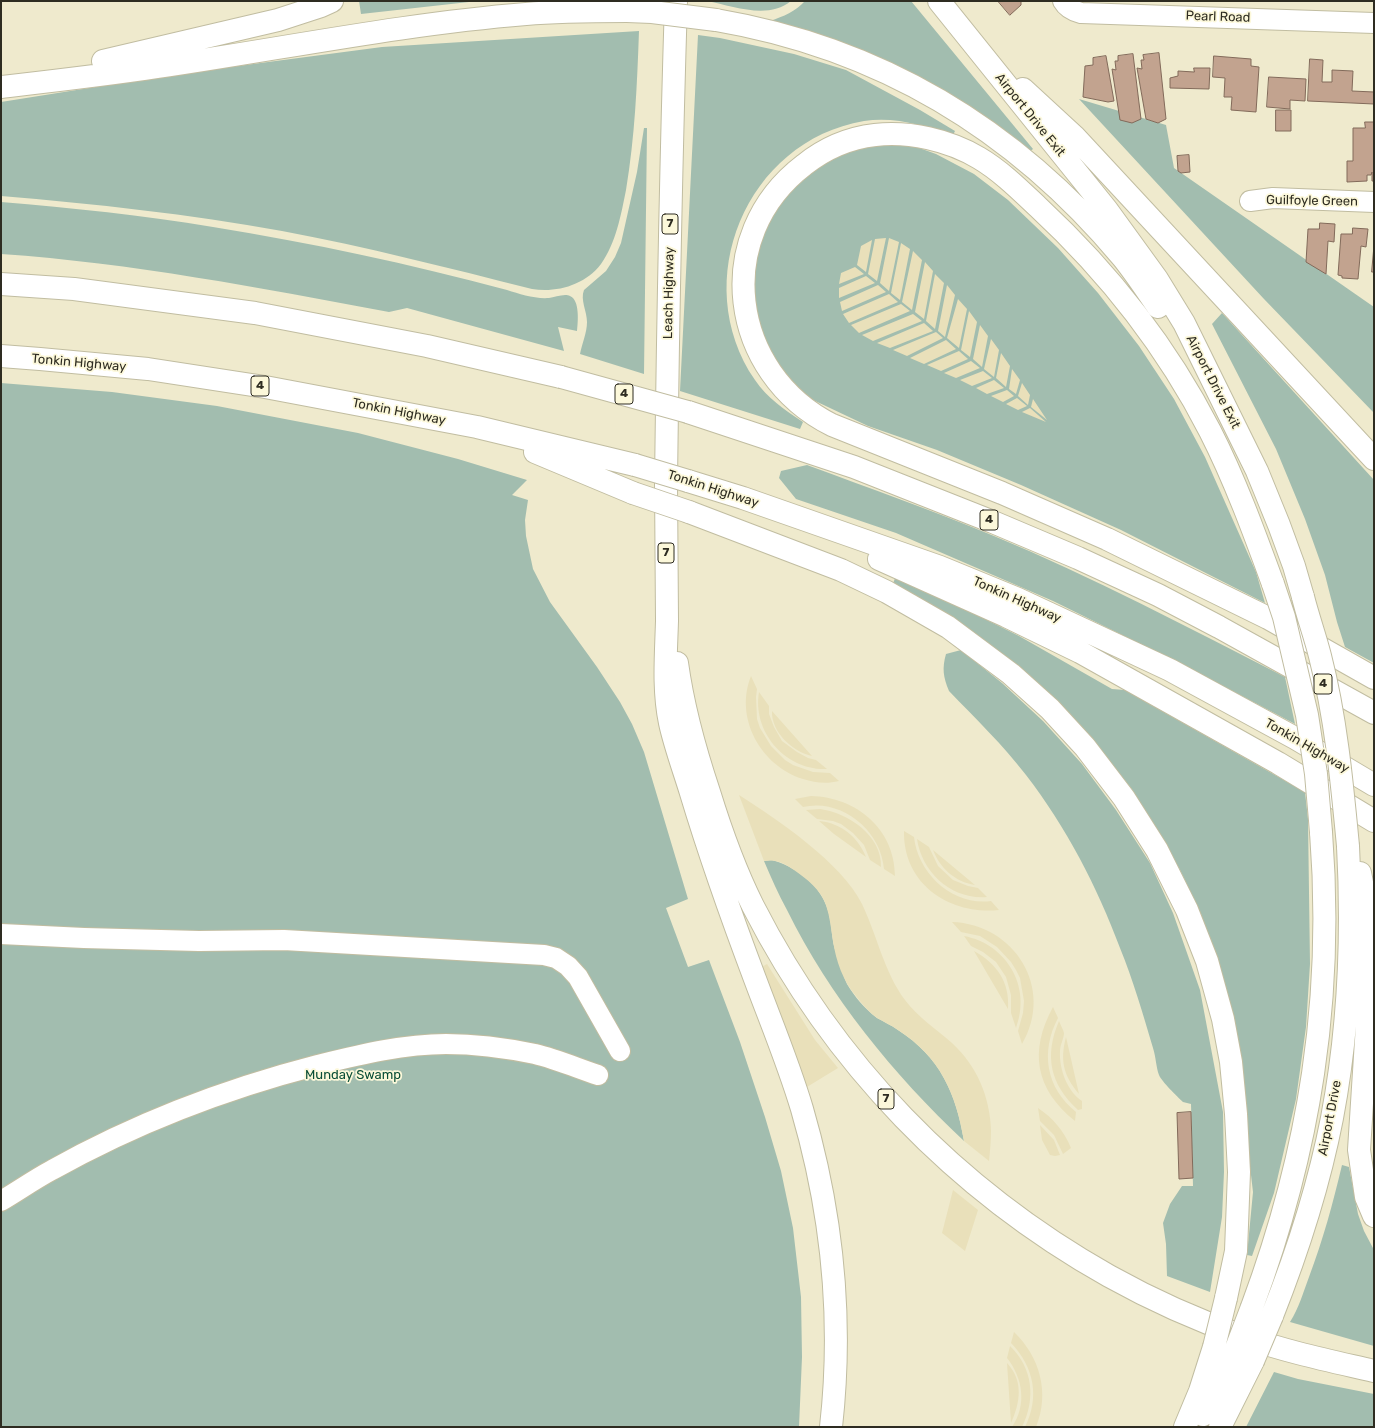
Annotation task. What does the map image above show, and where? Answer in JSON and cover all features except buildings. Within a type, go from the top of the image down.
[{"type":"highway","points":[[1,87],[278,20],[332,1]]},
{"type":"highway","name":"Leach Highway","points":[[667,585],[667,385],[676,1]]},
{"type":"highway","points":[[939,1],[963,32],[1074,136],[1374,459]]},
{"type":"highway","points":[[1,87],[158,67],[304,43],[479,18],[527,14],[627,11],[652,12],[753,26],[799,39],[858,60],[900,79],[937,98],[1002,141],[1041,174],[1096,227],[1123,259],[1217,389]]},
{"type":"highway","name":"Airport Drive Exit","points":[[963,32],[1107,210],[1131,242],[1157,279],[1180,317],[1217,389],[1260,477],[1294,566],[1320,656],[1330,707],[1343,791]]},
{"type":"highway","points":[[1197,1427],[1234,1354],[1270,1260],[1285,1211],[1306,1120],[1319,1032],[1325,960],[1325,885],[1322,832],[1316,774],[1307,715],[1284,617],[1273,584],[1254,532],[1230,474],[1209,430],[1184,386],[1153,338],[1122,296],[1095,264],[1050,218],[998,171],[978,158],[956,147],[933,140],[903,135],[875,135],[852,140],[814,157],[782,184],[767,204],[756,225],[750,242],[744,279],[744,296],[750,332],[764,362],[782,388],[803,408],[832,425],[1002,493],[1107,539],[1268,618],[1374,678]]},
{"type":"highway","name":"4","points":[[1,284],[74,289],[255,313],[427,346],[560,377],[688,412],[854,467],[993,522],[1078,558],[1158,595],[1374,713]]},
{"type":"highway","name":"Tonkin Highway","points":[[1,356],[148,369],[265,387],[477,427],[635,465],[743,498],[940,567],[1018,599],[1170,670],[1295,738],[1374,785]]},
{"type":"highway","points":[[477,427],[633,493],[689,512],[841,570],[887,592],[948,627],[1011,674],[1050,710],[1085,747],[1124,798],[1157,850],[1187,910],[1207,961],[1223,1019],[1232,1069],[1239,1172],[1236,1251],[1226,1298],[1234,1354]]},
{"type":"highway","points":[[743,498],[1006,616],[1080,652],[1278,763],[1374,821]]},
{"type":"highway","points":[[667,585],[666,688],[670,722],[706,842],[802,1109],[817,1172],[827,1225],[835,1293],[836,1343],[831,1427]]},
{"type":"highway","name":"7","points":[[667,585],[678,669],[688,719],[717,820],[738,872],[757,913],[809,1001],[843,1049],[903,1118],[946,1159],[990,1197],[1030,1227],[1111,1277],[1149,1297],[1191,1316],[1247,1338],[1374,1371]]},
{"type":"highway","name":"Airport Drive","points":[[1220,1427],[1234,1354],[1272,1316],[1288,1275],[1305,1223],[1332,1119],[1346,1020],[1349,973],[1352,848],[1343,791]]},
{"type":"highway","points":[[1352,848],[1366,902],[1367,924],[1367,1025],[1359,1150],[1366,1197],[1374,1216]]},
{"type":"highway","points":[[1185,1427],[1200,1391],[1234,1354]]},
{"type":"street","name":"Pearl Road","points":[[1064,3],[1072,10],[1081,13],[1374,23]]},
{"type":"street","name":"Guilfoyle Green","points":[[1250,202],[1273,198],[1374,202]]},
{"type":"street","points":[[1,934],[200,941],[284,940],[544,955],[556,958],[568,966],[578,977],[620,1051]]},
{"type":"street","points":[[1,1201],[52,1170],[110,1140],[166,1114],[269,1078],[335,1061],[418,1046],[446,1044],[495,1047],[536,1055],[598,1075]]},
{"type":"green space","points":[[359,1],[478,1],[361,14]]},
{"type":"green space","points":[[707,1],[791,1],[782,7],[761,11]]},
{"type":"green space","points":[[805,1],[911,1],[1033,149],[1029,152],[770,21],[793,11]]},
{"type":"green space","points":[[639,31],[632,150],[626,190],[617,228],[611,247],[601,264],[587,277],[570,286],[551,290],[532,289],[314,237],[212,219],[71,202],[1,196],[1,102],[177,74],[382,47]]},
{"type":"green space","points":[[698,35],[720,38],[794,54],[846,70],[920,110],[955,131],[953,135],[910,123],[876,120],[864,121],[823,134],[788,156],[760,186],[740,221],[729,260],[727,301],[736,342],[755,380],[777,403],[803,422],[800,429],[680,391]]},
{"type":"green space","points":[[1079,99],[1166,125],[1174,168],[1374,307],[1374,413],[1264,299]]},
{"type":"green space","points":[[644,128],[647,128],[644,374],[580,354],[587,326],[587,318],[583,302],[584,290],[606,271],[615,257],[621,243],[637,172]]},
{"type":"green space","points":[[877,142],[911,145],[936,154],[974,174],[1008,200],[1058,248],[1098,293],[1139,346],[1174,399],[1205,457],[1256,572],[1265,603],[1121,530],[1021,485],[937,450],[868,426],[811,399],[793,386],[761,336],[753,297],[753,271],[758,245],[779,202],[826,160]]},
{"type":"green space","points":[[1,202],[107,212],[213,227],[287,240],[434,271],[522,295],[549,298],[568,295],[573,298],[577,306],[577,331],[558,327],[564,351],[407,308],[389,312],[196,277],[99,263],[1,254]]},
{"type":"green space","points":[[1222,313],[1374,480],[1374,663],[1345,647],[1325,575],[1305,519],[1276,449],[1212,324]]},
{"type":"green space","name":"Munday Swamp","points":[[1,383],[112,392],[217,406],[358,433],[458,459],[527,480],[512,495],[528,500],[525,520],[526,536],[533,569],[550,602],[597,667],[620,702],[632,724],[644,752],[688,899],[666,908],[688,967],[709,960],[740,1042],[781,1171],[793,1228],[801,1297],[802,1357],[799,1427],[1,1427]]},
{"type":"green space","points":[[807,465],[947,517],[1068,568],[1285,677],[1295,724],[1187,667],[1053,601],[896,533],[796,499],[779,478],[781,471]]},
{"type":"green space","points":[[895,578],[975,614],[1019,636],[1112,689],[1125,690],[1305,792],[1308,819],[1310,964],[1306,1027],[1296,1099],[1274,1193],[1252,1256],[1247,1255],[1253,1192],[1242,1061],[1230,1006],[1217,961],[1201,914],[1180,870],[1159,832],[1131,788],[1096,744],[1055,701],[892,587]]},
{"type":"green space","points":[[961,650],[1002,683],[1043,721],[1082,764],[1116,810],[1150,863],[1173,913],[1200,990],[1223,1112],[1224,1172],[1222,1217],[1210,1292],[1167,1276],[1166,1244],[1163,1223],[1170,1204],[1182,1186],[1193,1186],[1191,1104],[1183,1102],[1166,1085],[1159,1075],[1154,1051],[1125,960],[1091,880],[1067,836],[1041,795],[1026,775],[989,732],[949,691],[945,681],[944,672],[946,654]]},
{"type":"green space","points":[[772,860],[789,866],[804,876],[822,897],[828,909],[834,947],[847,984],[856,998],[868,1011],[913,1041],[935,1064],[951,1092],[961,1124],[964,1141],[912,1089],[843,1004],[804,942],[781,898],[764,861]]},
{"type":"green space","points":[[1342,1165],[1349,1167],[1358,1214],[1364,1231],[1374,1250],[1374,1346],[1290,1322],[1301,1300],[1319,1249]]},
{"type":"green space","points":[[1274,1372],[1298,1379],[1374,1394],[1374,1427],[1246,1427]]},
{"type":"sand","points":[[886,238],[877,281],[868,274],[875,239]]},
{"type":"sand","points":[[889,238],[899,242],[889,291],[880,283]]},
{"type":"sand","points":[[872,240],[866,272],[857,265],[861,246]]},
{"type":"sand","points":[[901,243],[910,249],[900,300],[891,293]]},
{"type":"sand","points":[[913,251],[922,260],[912,310],[902,302]]},
{"type":"sand","points":[[925,262],[933,271],[924,319],[915,312]]},
{"type":"sand","points":[[855,267],[864,274],[839,284],[841,273]]},
{"type":"sand","points":[[935,274],[944,283],[935,329],[926,321]]},
{"type":"sand","points":[[866,276],[875,283],[839,298],[839,288]]},
{"type":"sand","points":[[878,285],[886,292],[842,311],[840,302]]},
{"type":"sand","points":[[947,285],[955,295],[945,337],[938,331]]},
{"type":"sand","points":[[889,294],[898,302],[849,323],[843,314]]},
{"type":"sand","points":[[958,299],[967,309],[959,348],[947,338]]},
{"type":"sand","points":[[901,304],[910,311],[859,333],[851,325]]},
{"type":"sand","points":[[969,311],[977,322],[970,357],[961,350]]},
{"type":"sand","points":[[913,314],[922,321],[873,341],[862,335]]},
{"type":"sand","points":[[924,323],[933,331],[890,348],[877,343]]},
{"type":"sand","points":[[980,325],[988,336],[982,367],[973,359]]},
{"type":"sand","points":[[936,332],[943,338],[907,356],[893,350]]},
{"type":"sand","points":[[991,339],[999,350],[994,377],[984,369]]},
{"type":"sand","points":[[946,340],[956,349],[924,364],[910,358]]},
{"type":"sand","points":[[959,351],[968,359],[941,371],[927,365]]},
{"type":"sand","points":[[1001,353],[1010,366],[1006,387],[996,378]]},
{"type":"sand","points":[[971,361],[980,368],[956,378],[944,373]]},
{"type":"sand","points":[[1012,369],[1020,380],[1016,394],[1009,389]]},
{"type":"sand","points":[[983,371],[992,378],[972,386],[960,380]]},
{"type":"sand","points":[[994,380],[1004,388],[987,394],[976,388]]},
{"type":"sand","points":[[1022,383],[1030,395],[1028,405],[1018,396]]},
{"type":"sand","points":[[1007,390],[1014,396],[1003,402],[991,396]]},
{"type":"sand","points":[[1017,398],[1027,406],[1018,410],[1006,404]]},
{"type":"sand","points":[[1033,399],[1047,420],[1031,407]]},
{"type":"sand","points":[[1030,408],[1046,422],[1022,412]]},
{"type":"sand","points":[[751,676],[757,689],[757,719],[760,728],[771,746],[785,760],[793,765],[813,772],[830,773],[839,781],[821,783],[803,779],[788,773],[764,752],[755,738],[749,724],[746,708],[747,692]]},
{"type":"sand","points":[[759,692],[769,706],[769,714],[782,741],[797,752],[808,758],[816,760],[827,769],[812,768],[798,763],[786,756],[775,746],[761,721],[758,707]]},
{"type":"sand","points":[[772,711],[812,756],[805,754],[791,746],[784,740],[775,726]]},
{"type":"sand","points":[[739,795],[771,816],[807,843],[840,873],[853,889],[862,904],[892,978],[905,1000],[921,1017],[961,1052],[975,1072],[985,1094],[990,1118],[991,1135],[989,1161],[964,1141],[961,1124],[951,1092],[935,1064],[913,1041],[871,1013],[851,990],[838,963],[826,905],[821,894],[804,877],[790,868],[776,861],[764,861]]},
{"type":"sand","points":[[811,796],[843,802],[857,809],[870,819],[880,830],[888,844],[893,859],[895,876],[884,869],[881,855],[875,842],[867,830],[857,820],[845,812],[831,807],[817,805],[803,807],[795,799]]},
{"type":"sand","points":[[820,809],[841,815],[852,821],[870,836],[880,855],[881,867],[870,860],[864,845],[853,833],[841,824],[833,821],[817,819],[806,810]]},
{"type":"sand","points":[[819,821],[827,822],[848,832],[858,843],[866,857],[834,834]]},
{"type":"sand","points":[[904,831],[914,837],[917,851],[922,863],[930,875],[940,885],[951,893],[964,898],[977,901],[991,901],[999,910],[981,910],[963,907],[947,901],[932,892],[920,881],[911,866],[906,850]]},
{"type":"sand","points":[[917,839],[929,847],[938,866],[953,880],[978,888],[987,897],[974,897],[962,894],[941,882],[925,863]]},
{"type":"sand","points":[[933,850],[975,885],[961,881],[949,873],[940,863]]},
{"type":"sand","points":[[952,922],[974,926],[994,934],[1010,947],[1023,963],[1031,981],[1034,1002],[1031,1023],[1022,1044],[1018,1031],[1023,1013],[1024,1001],[1020,978],[1016,970],[1011,962],[997,947],[980,936],[961,932]]},
{"type":"sand","points":[[964,936],[979,941],[992,948],[1012,969],[1018,983],[1021,997],[1020,1012],[1016,1028],[1011,1013],[1011,995],[1006,977],[996,962],[983,952],[971,946]]},
{"type":"sand","points":[[974,951],[989,962],[1000,975],[1007,990],[1008,1009]]},
{"type":"sand","points":[[767,964],[815,1040],[838,1068],[802,1090],[758,969]]},
{"type":"sand","points":[[1053,1007],[1058,1018],[1052,1031],[1049,1044],[1049,1069],[1052,1081],[1058,1092],[1076,1112],[1075,1121],[1051,1096],[1044,1082],[1040,1068],[1039,1054],[1041,1039],[1045,1023]]},
{"type":"sand","points":[[1059,1021],[1064,1033],[1060,1049],[1061,1065],[1068,1086],[1082,1101],[1082,1109],[1078,1110],[1061,1090],[1052,1069],[1052,1046],[1054,1034]]},
{"type":"sand","points":[[1066,1037],[1079,1094],[1069,1080],[1064,1067],[1063,1053]]},
{"type":"sand","points":[[1038,1108],[1058,1125],[1065,1136],[1071,1148],[1063,1154],[1054,1135],[1040,1121]]},
{"type":"sand","points":[[1040,1125],[1054,1140],[1060,1155],[1050,1155],[1042,1140]]},
{"type":"sand","points":[[953,1190],[978,1210],[965,1251],[942,1233]]},
{"type":"sand","points":[[1014,1332],[1030,1353],[1040,1376],[1042,1401],[1036,1427],[1025,1427],[1030,1416],[1032,1405],[1032,1383],[1025,1362],[1011,1343]]},
{"type":"sand","points":[[1010,1346],[1024,1364],[1030,1384],[1029,1406],[1022,1427],[1012,1427],[1020,1410],[1021,1392],[1017,1374],[1007,1358]]},
{"type":"sand","points":[[1007,1363],[1016,1377],[1019,1392],[1017,1408],[1011,1423]]}]
